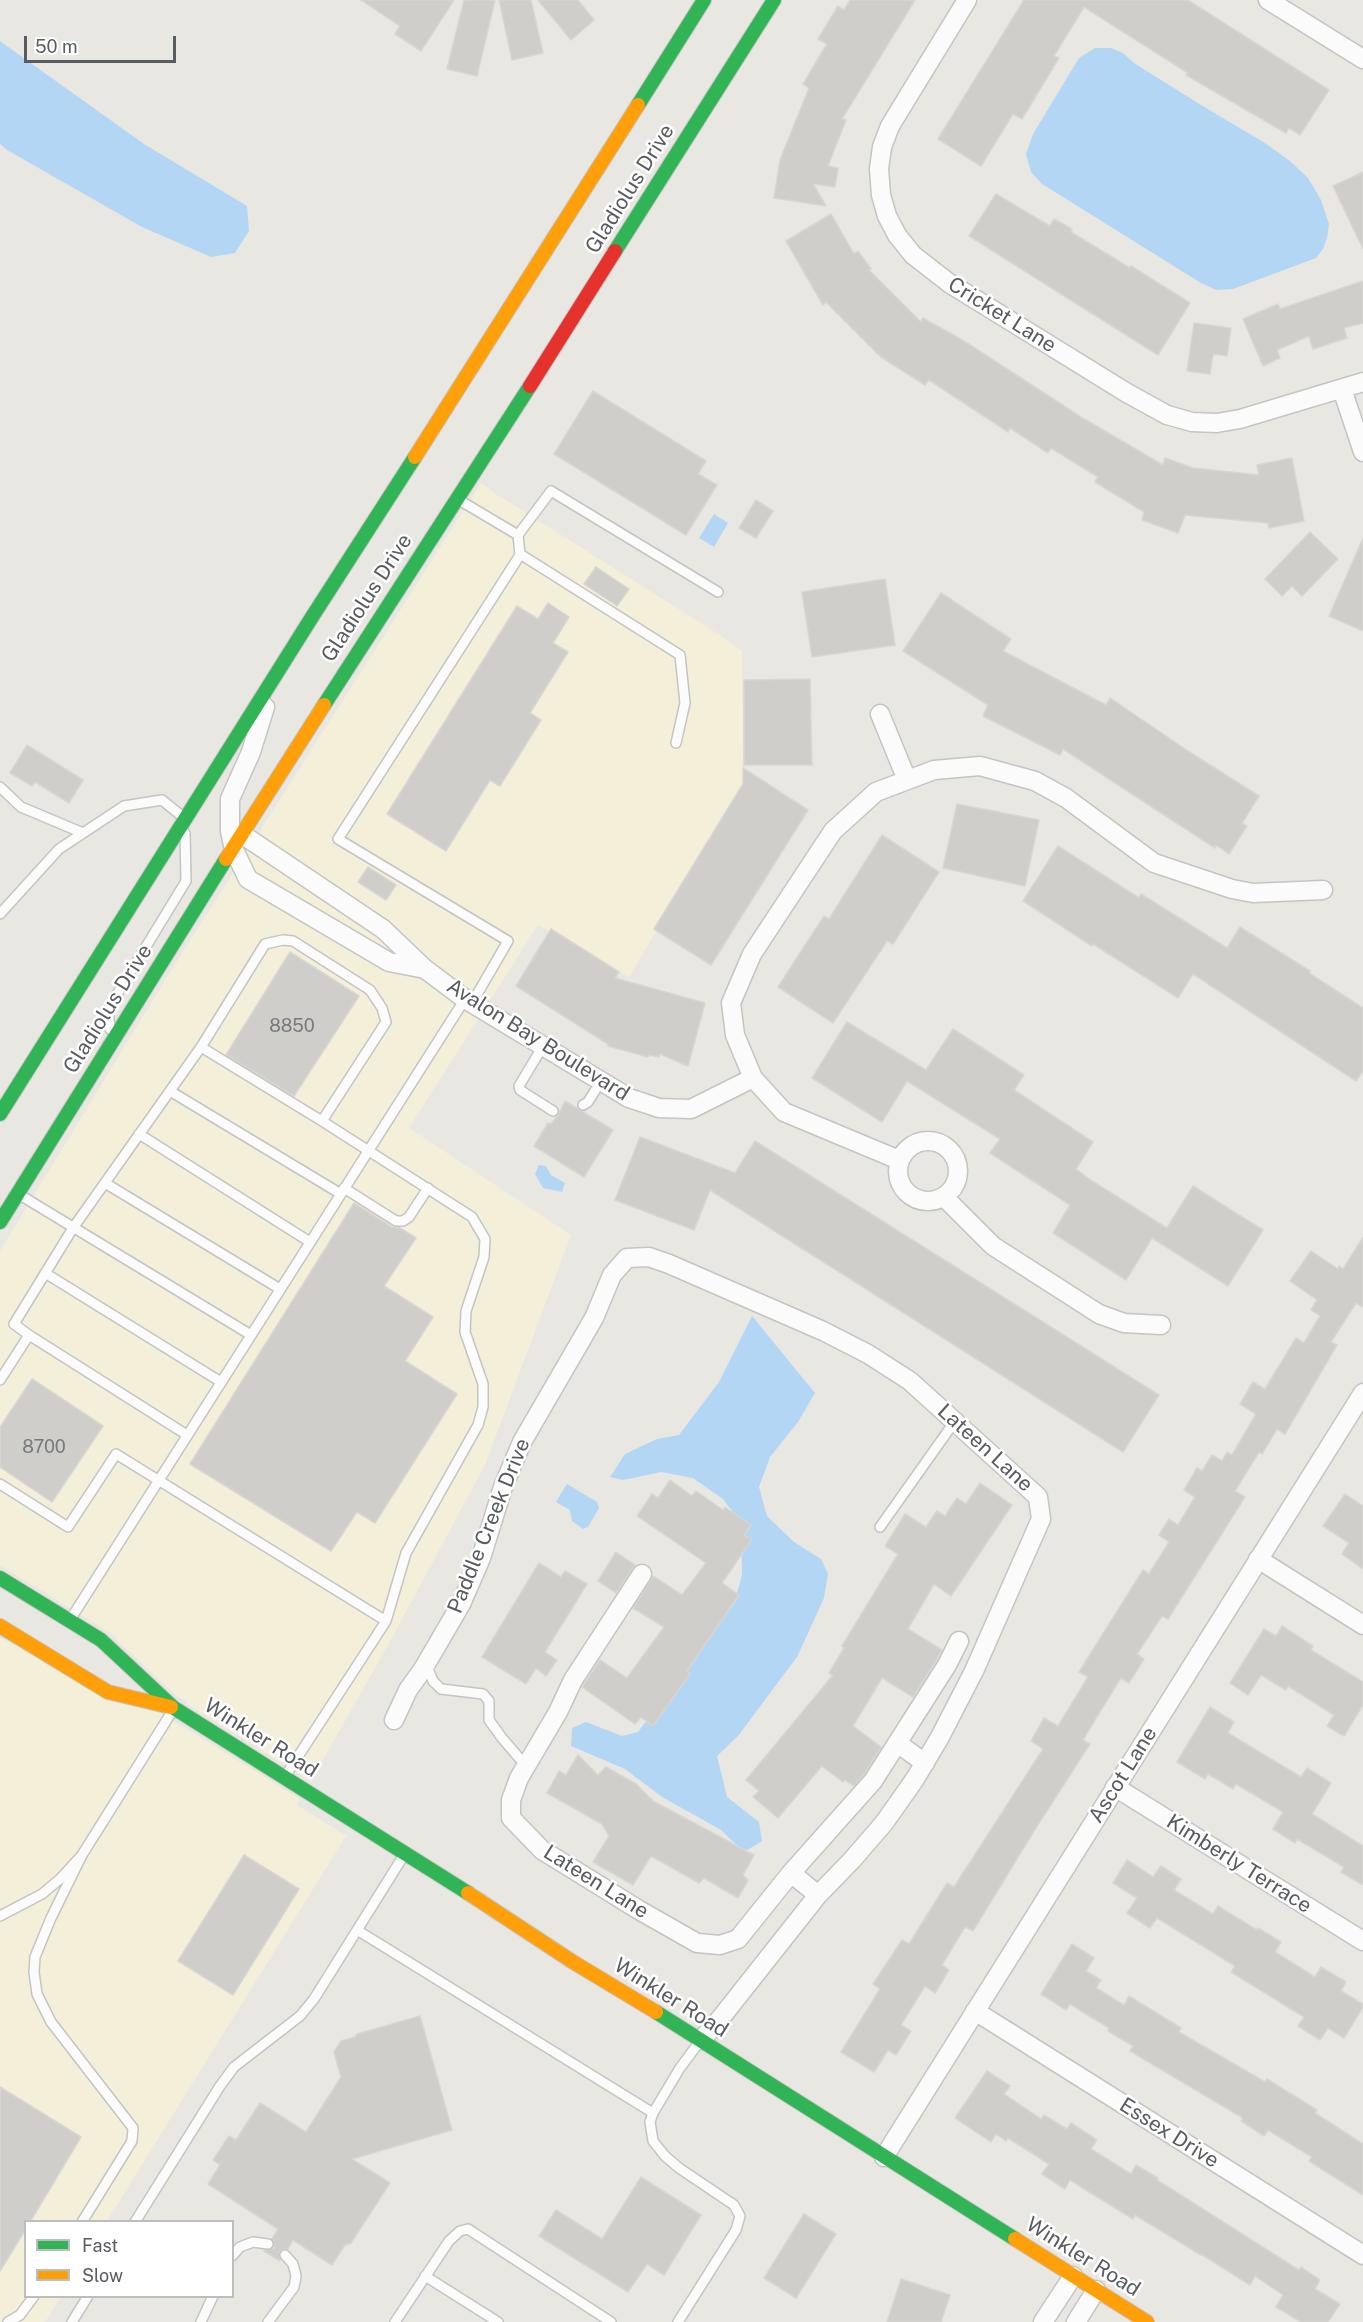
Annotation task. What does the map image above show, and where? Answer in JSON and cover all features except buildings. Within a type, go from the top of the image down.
[{"type":"main road","name":"Gladiolus Drive","points":[[0,1114],[275,677],[486,349],[704,0]]},
{"type":"main road","name":"Gladiolus Drive","points":[[0,1222],[111,1041],[358,651],[774,0]]},
{"type":"main road","name":"Winkler Road","points":[[0,1578],[101,1640],[174,1708],[406,1853],[573,1962],[701,2040],[1147,2322]]},
{"type":"main road","name":"Winkler Road","points":[[0,1626],[108,1692],[174,1708]]},
{"type":"street","name":"Cricket Lane","points":[[967,0],[890,126],[882,147],[879,169],[881,195],[887,216],[897,235],[913,255],[949,283],[1117,387],[1167,415],[1192,422],[1216,423],[1240,419],[1363,382]]},
{"type":"street","points":[[1268,0],[1363,59]]},
{"type":"street","points":[[1342,389],[1363,452]]},
{"type":"street","name":"Avalon Bay Boulevard","points":[[275,677],[251,752],[230,799],[230,831],[238,843],[248,879],[389,962],[425,969]]},
{"type":"street","points":[[880,714],[907,780]]},
{"type":"street","points":[[899,1160],[784,1112],[753,1078],[735,1035],[731,1003],[752,954],[833,831],[876,792],[934,770],[980,766],[1035,781],[1066,798],[1154,863],[1232,889],[1253,893],[1323,890]]},
{"type":"street","name":"Avalon Bay Boulevard","points":[[238,843],[383,929],[425,969],[468,1001],[629,1098],[659,1108],[692,1109],[753,1078]]},
{"type":"street","points":[[922,1140],[933,1140],[943,1144],[952,1152],[957,1161],[958,1172],[952,1189],[944,1197],[934,1201],[914,1198],[898,1181],[899,1160],[912,1144],[922,1140]]},
{"type":"street","points":[[944,1197],[993,1246],[1099,1314],[1124,1323],[1161,1325]]},
{"type":"street","name":"Lateen Lane","points":[[602,1302],[612,1275],[627,1258],[648,1257],[823,1331],[868,1354],[910,1381],[1038,1497],[1041,1519],[974,1671],[925,1763],[884,1823],[818,1895],[701,2040]]},
{"type":"street","name":"Paddle Creek Drive","points":[[394,1720],[408,1690],[426,1664],[460,1604],[481,1558],[503,1487],[522,1442],[602,1302]]},
{"type":"street","name":"Ascot Lane","points":[[884,2157],[1363,1393]]},
{"type":"street","points":[[1258,1559],[1363,1625]]},
{"type":"street","name":"Lateen Lane","points":[[642,1574],[573,1680],[558,1712],[519,1778],[511,1800],[511,1818],[542,1850],[697,1943],[720,1945],[738,1939],[791,1873],[873,1781],[947,1665],[959,1641]]},
{"type":"street","points":[[897,1743],[925,1763]]},
{"type":"street","name":"Kimberly Terrace","points":[[1115,1787],[1363,1941]]},
{"type":"street","points":[[791,1873],[818,1895]]},
{"type":"street","name":"Essex Drive","points":[[975,2011],[1363,2255]]},
{"type":"street","points":[[1043,2322],[1073,2276]]},
{"type":"street","points":[[1076,2322],[1096,2290]]},
{"type":"lane","points":[[69,1621],[368,1151],[508,941],[338,839],[520,554],[518,535],[550,491],[718,592]]},
{"type":"lane","points":[[457,498],[518,535]]},
{"type":"lane","points":[[520,554],[680,655],[686,703],[676,743]]},
{"type":"lane","points":[[0,788],[21,807],[83,833]]},
{"type":"lane","points":[[0,914],[59,849],[124,806],[162,800],[185,819],[186,881],[108,1010],[111,1041]]},
{"type":"lane","points":[[187,1436],[14,1324],[73,1227],[201,1047],[265,944],[283,940],[293,941],[370,990],[382,1008],[386,1022],[322,1121]]},
{"type":"lane","points":[[543,1046],[519,1086],[524,1094],[553,1111]]},
{"type":"lane","points":[[201,1047],[472,1216],[485,1239],[484,1257],[466,1311],[465,1332],[483,1384],[483,1407],[478,1425],[406,1553],[386,1622],[285,1777]]},
{"type":"lane","points":[[583,1105],[588,1102],[600,1081]]},
{"type":"lane","points":[[170,1091],[396,1221],[403,1221],[428,1188]]},
{"type":"lane","points":[[139,1134],[310,1242]]},
{"type":"lane","points":[[105,1183],[280,1289]]},
{"type":"lane","points":[[18,1194],[251,1335]]},
{"type":"lane","points":[[45,1273],[221,1382]]},
{"type":"lane","points":[[0,1380],[29,1335]]},
{"type":"lane","points":[[880,1527],[955,1421]]},
{"type":"lane","points":[[0,1484],[68,1527],[116,1454],[386,1622]]},
{"type":"lane","points":[[426,1664],[433,1681],[441,1689],[483,1694],[489,1701],[489,1720],[526,1766]]},
{"type":"lane","points":[[83,2220],[132,2141],[133,2128],[51,2022],[37,1994],[34,1972],[35,1957],[82,1855],[174,1708]]},
{"type":"lane","points":[[136,2220],[227,2076],[250,2054],[300,2016],[314,1998],[406,1853]]},
{"type":"lane","points":[[0,1916],[42,1894],[60,1879],[82,1855]]},
{"type":"lane","points":[[357,1930],[653,2113]]},
{"type":"lane","points":[[678,2322],[736,2230],[740,2216],[734,2205],[680,2168],[665,2156],[653,2141],[650,2121],[653,2113],[680,2068],[701,2040]]},
{"type":"lane","points":[[395,2322],[449,2241],[460,2231],[468,2229],[611,2322]]},
{"type":"lane","points":[[234,2254],[240,2247],[253,2242],[268,2244]]},
{"type":"lane","points":[[268,2322],[294,2287],[296,2276],[293,2264],[285,2255]]},
{"type":"lane","points":[[424,2276],[498,2322]]},
{"type":"lane","points":[[8,2322],[20,2315],[33,2298]]},
{"type":"lane","points":[[75,2321],[87,2298]]},
{"type":"lane","points":[[201,2322],[212,2298]]},
{"type":"shaded area","points":[[481,483],[496,496],[498,495],[742,651],[743,785],[629,977],[538,925],[409,1128],[571,1235],[485,1465],[388,1645],[311,1781],[187,1704],[187,1700],[179,1698],[116,1639],[117,1637],[0,1565],[0,1251],[167,977]]},
{"type":"shaded area","points":[[0,1638],[169,1718],[300,1799],[297,1805],[346,1836],[108,2220],[24,2220],[24,2298],[60,2298],[45,2322],[0,2322]]},
{"type":"water","points":[[0,41],[144,144],[247,206],[249,231],[235,253],[211,257],[142,227],[0,144]]},
{"type":"water","points":[[1095,48],[1111,48],[1123,53],[1134,63],[1265,143],[1290,161],[1308,178],[1321,200],[1329,224],[1323,249],[1316,258],[1233,289],[1216,290],[1201,283],[1042,184],[1031,172],[1026,154],[1033,134],[1079,58]]},
{"type":"water","points":[[714,514],[728,523],[714,547],[699,538]]},
{"type":"water","points":[[539,1165],[546,1166],[551,1175],[565,1183],[562,1192],[543,1188],[535,1174]]},
{"type":"water","points":[[752,1316],[815,1393],[798,1422],[770,1457],[759,1487],[767,1516],[794,1542],[821,1559],[828,1574],[824,1598],[797,1657],[738,1736],[717,1756],[727,1797],[759,1822],[762,1841],[744,1852],[721,1830],[662,1797],[625,1769],[571,1746],[572,1728],[586,1722],[622,1736],[638,1732],[734,1604],[742,1575],[741,1523],[723,1499],[693,1478],[661,1472],[623,1480],[610,1477],[625,1454],[657,1439],[679,1435],[719,1382]]},
{"type":"water","points":[[567,1484],[597,1502],[599,1508],[588,1527],[583,1529],[572,1521],[570,1510],[556,1502]]},
{"type":"traffic: fast","points":[[638,105],[704,0]]},
{"type":"traffic: fast","points":[[615,251],[774,0]]},
{"type":"traffic: fast","points":[[324,705],[530,386]]},
{"type":"traffic: fast","points":[[0,1114],[415,457]]},
{"type":"traffic: fast","points":[[0,1222],[226,859]]},
{"type":"traffic: fast","points":[[0,1578],[101,1640],[174,1708],[468,1893]]},
{"type":"traffic: fast","points":[[656,2012],[1015,2239]]},
{"type":"traffic: slow","points":[[415,457],[638,105]]},
{"type":"traffic: slow","points":[[226,859],[324,705]]},
{"type":"traffic: slow","points":[[0,1626],[108,1692],[171,1707]]},
{"type":"traffic: slow","points":[[468,1893],[573,1962],[656,2012]]},
{"type":"traffic: slow","points":[[1015,2239],[1147,2322]]},
{"type":"traffic: jam","points":[[530,386],[615,251]]}]
